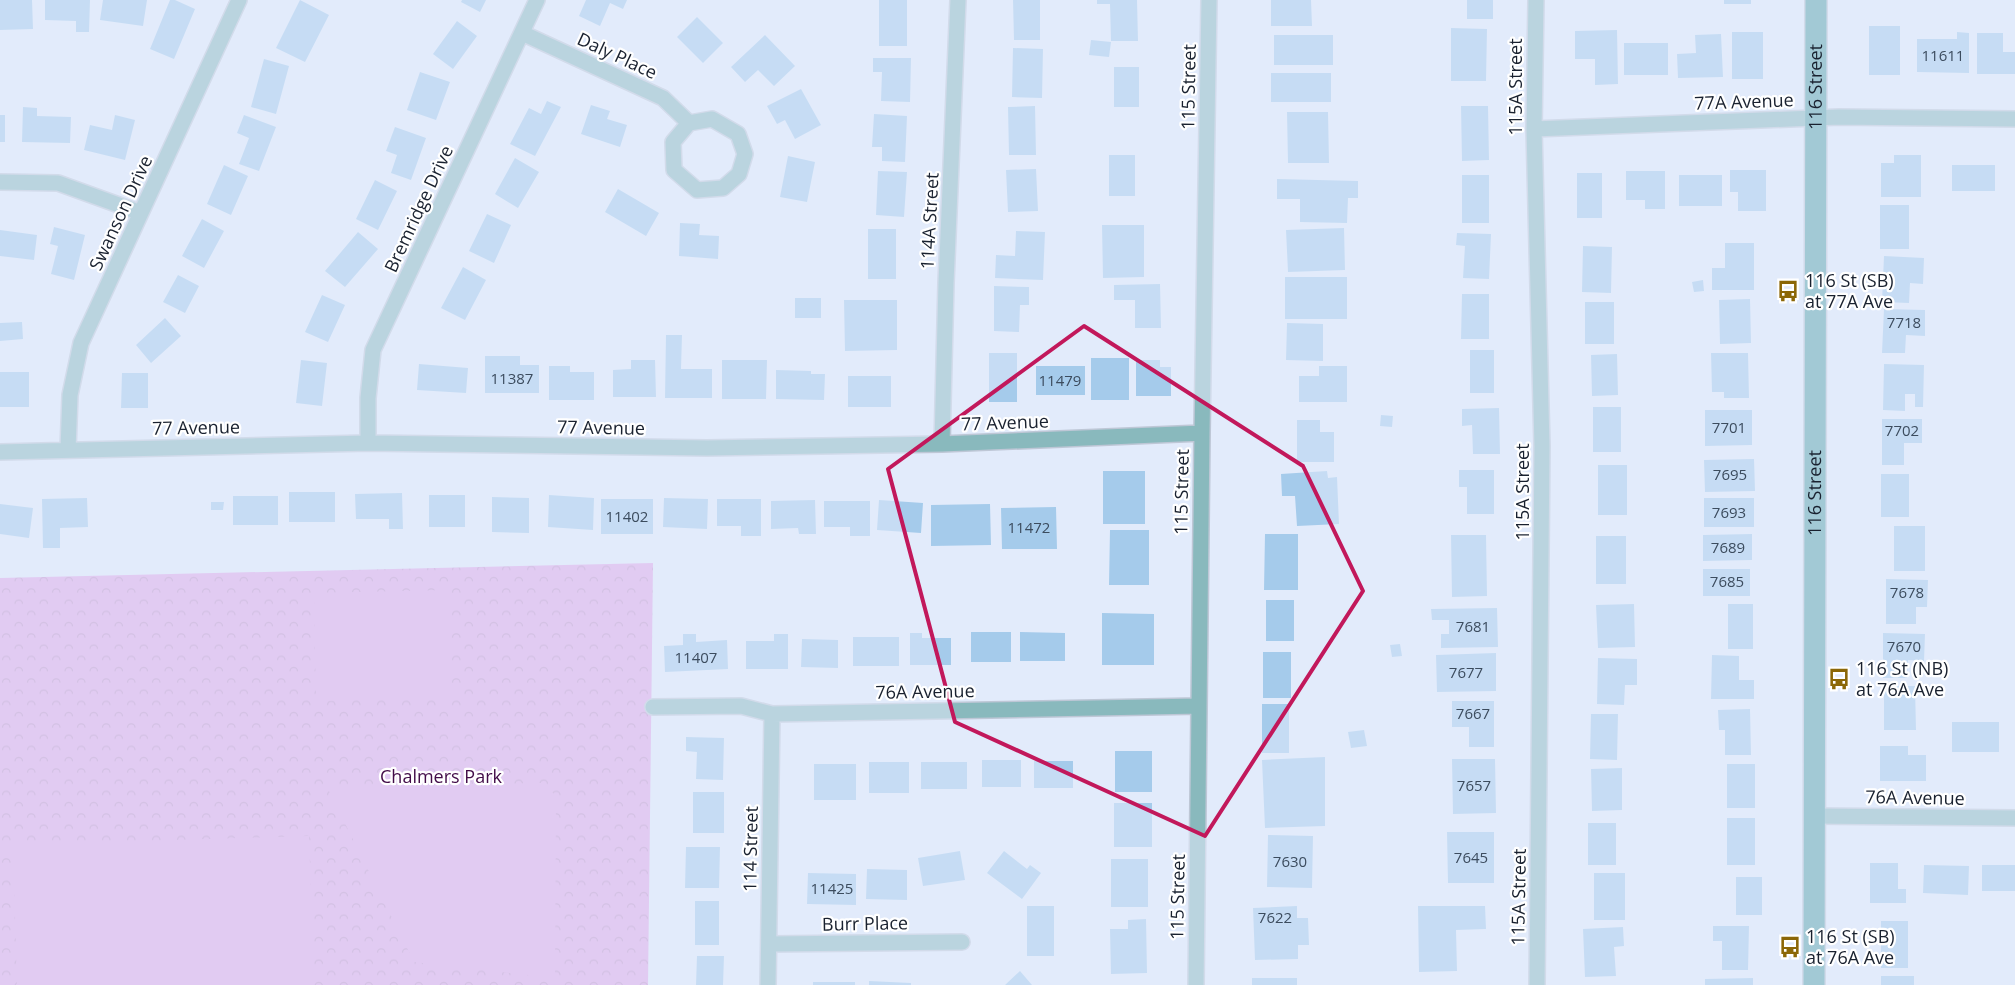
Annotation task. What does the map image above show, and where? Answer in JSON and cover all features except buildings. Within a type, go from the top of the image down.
[{"type":"street","name":"Swanson Drive","points":[[68,450],[70,395],[81,343],[239,0]]},
{"type":"street","name":"Bremridge Drive","points":[[368,443],[368,398],[374,350],[537,0]]},
{"type":"street","name":"114A Street","points":[[942,444],[946,283],[958,0]]},
{"type":"street","name":"115 Street","points":[[1196,985],[1209,0]]},
{"type":"street","name":"115A Street","points":[[1536,0],[1534,129],[1542,446],[1537,985]]},
{"type":"street","name":"116 Street","points":[[1814,985],[1816,0]]},
{"type":"street","name":"Daly Place","points":[[522,33],[663,98],[689,124]]},
{"type":"street","name":"77A Avenue","points":[[1534,129],[1815,119],[2015,118]]},
{"type":"street","points":[[712,119],[738,134],[744,154],[741,168],[739,174],[723,188],[697,190],[674,170],[673,142],[689,124],[712,119]]},
{"type":"street","points":[[0,182],[58,183],[141,213]]},
{"type":"street","name":"77 Avenue","points":[[0,452],[368,443],[707,448],[942,444],[1202,433]]},
{"type":"street","name":"76A Avenue","points":[[653,707],[741,706],[772,714],[1199,706]]},
{"type":"street","name":"114 Street","points":[[768,985],[772,714]]},
{"type":"street","name":"76A Avenue","points":[[1814,816],[2015,818]]},
{"type":"street","name":"Burr Place","points":[[768,944],[962,942]]},
{"type":"highlighted area","points":[[1084,326],[1303,466],[1363,591],[1205,836],[955,722],[888,469]]},
{"type":"green space","name":"Chalmers Park","points":[[653,563],[648,985],[0,985],[0,578]]},
{"type":"green space","points":[[448,590],[450,698],[316,701],[314,593]]},
{"type":"green space","points":[[543,783],[556,796],[555,978],[414,962],[327,787]]},
{"type":"green space","points":[[309,836],[314,985],[17,985],[13,845]]},
{"type":"place","name":"116 St (SB) at 77A Ave","points":[[1788,291]]},
{"type":"place","name":"116 St (NB) at 76A Ave","points":[[1839,679]]},
{"type":"place","name":"116 St (SB) at 76A Ave","points":[[1790,947]]}]
